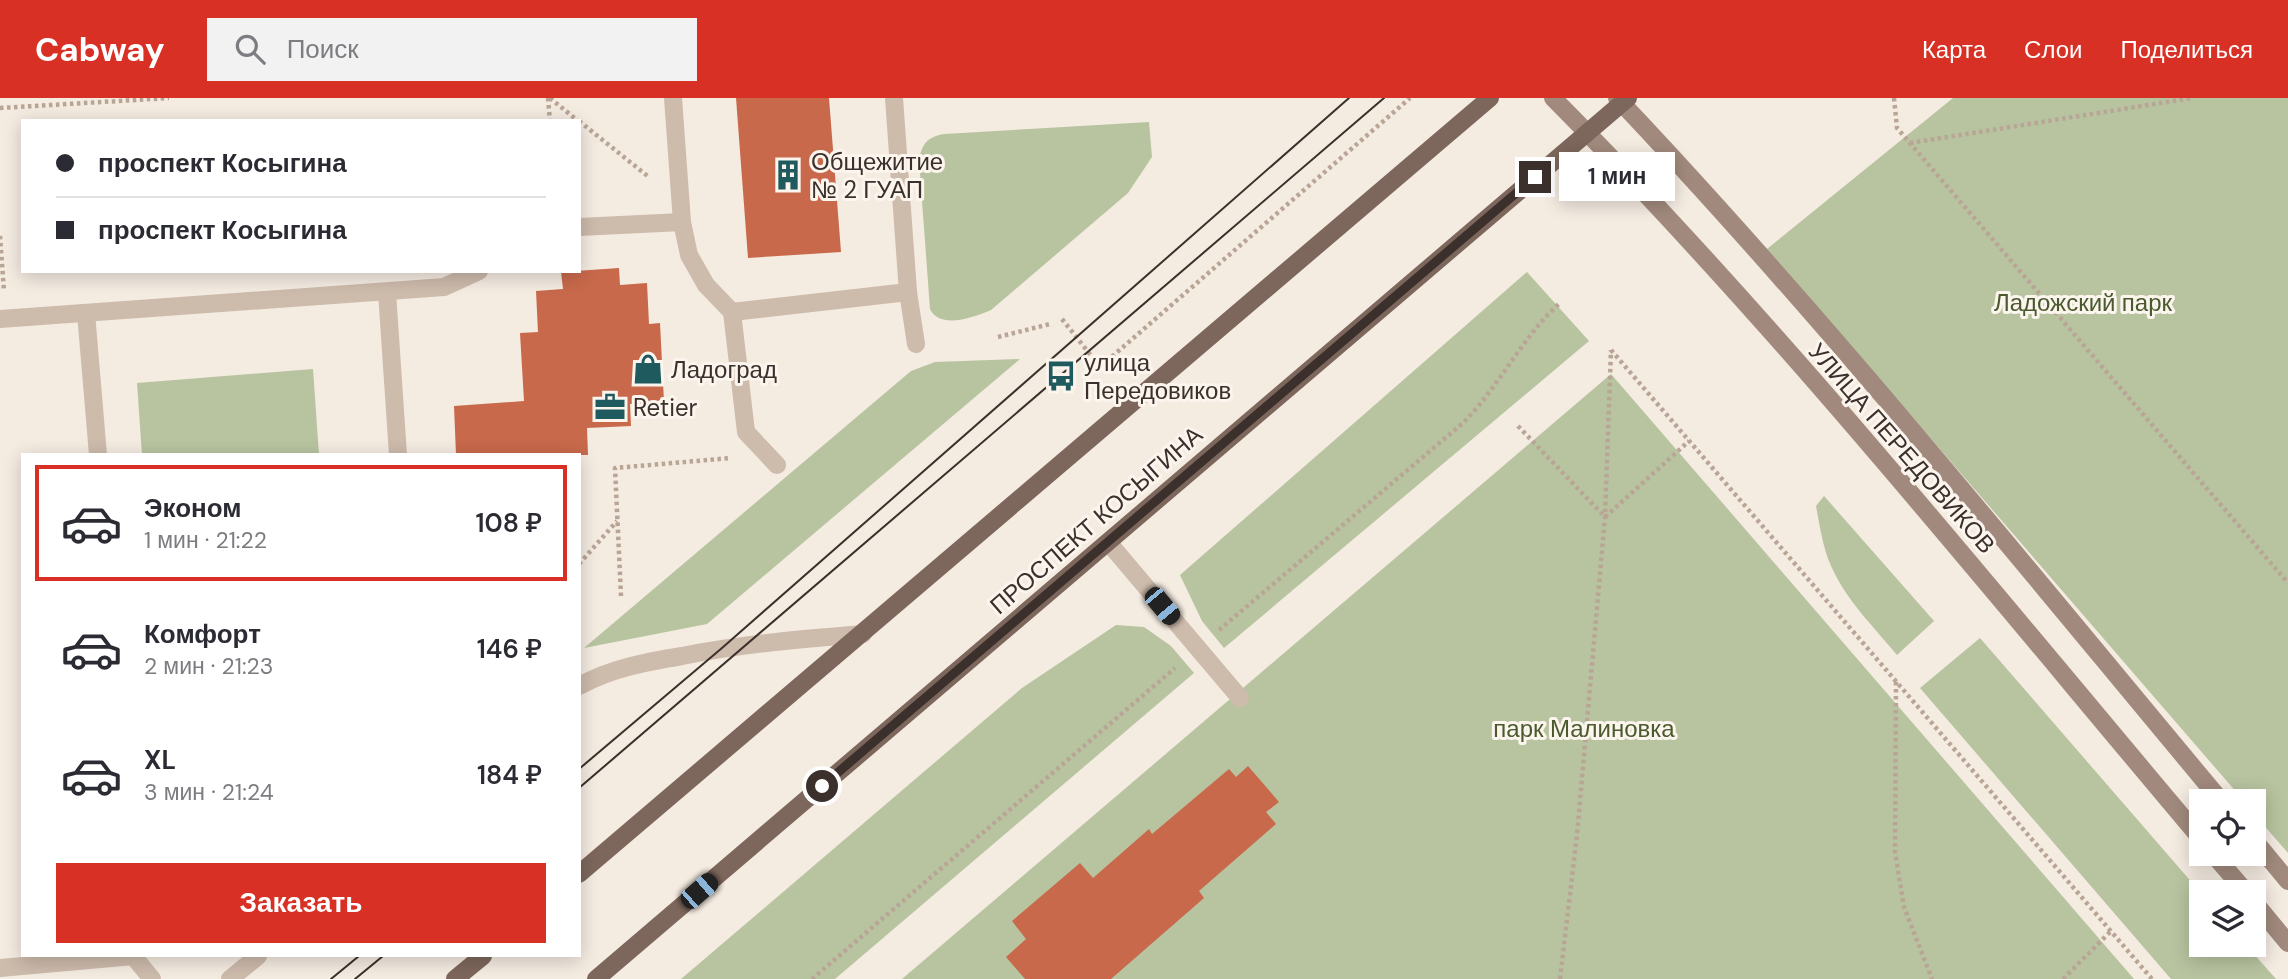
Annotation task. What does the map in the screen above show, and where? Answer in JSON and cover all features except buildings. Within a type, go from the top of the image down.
[{"type":"main road","points":[[581,872],[1490,98]]},
{"type":"main road","name":"УЛИЦА ПЕРЕДОВИКОВ","points":[[1553,98],[1673,223],[1893,473],[2189,825]]},
{"type":"main road","name":"УЛИЦА ПЕРЕДОВИКОВ","points":[[1623,100],[1927,448],[2211,789]]},
{"type":"main road","name":"ПРОСПЕКТ КОСЫГИНА","points":[[596,979],[1623,100]]},
{"type":"main road","points":[[2266,854],[2288,881]]},
{"type":"main road","points":[[2223,866],[2236,880]]},
{"type":"main road","points":[[2266,916],[2288,943]]},
{"type":"main road","points":[[455,979],[481,957]]},
{"type":"street","points":[[673,98],[682,222],[689,255],[706,285],[732,312],[746,432],[777,466]]},
{"type":"street","points":[[894,98],[908,292],[916,344]]},
{"type":"street","points":[[581,228],[682,222]]},
{"type":"street","points":[[3,319],[444,287],[475,273]]},
{"type":"street","points":[[387,292],[398,453]]},
{"type":"street","points":[[732,312],[908,292]]},
{"type":"street","points":[[86,313],[98,453]]},
{"type":"street","points":[[1108,541],[1240,698]]},
{"type":"street","points":[[581,684],[602,674],[638,663],[748,643],[863,634]]},
{"type":"street","points":[[0,968],[123,957]]},
{"type":"street","points":[[135,957],[152,979]]},
{"type":"street","points":[[230,979],[257,957]]},
{"type":"path","points":[[0,108],[169,98]]},
{"type":"path","points":[[549,98],[550,119]]},
{"type":"path","points":[[549,98],[576,119]]},
{"type":"path","points":[[1062,320],[1100,367],[1410,98]]},
{"type":"path","points":[[1894,98],[1897,128],[1909,143],[2288,583]]},
{"type":"path","points":[[1909,143],[2192,98]]},
{"type":"path","points":[[581,123],[681,202]]},
{"type":"path","points":[[0,236],[3,319]]},
{"type":"path","points":[[998,337],[1050,324]]},
{"type":"path","points":[[1560,979],[1577,835],[1605,517],[1611,350],[2152,979]]},
{"type":"path","points":[[1518,426],[1605,517]]},
{"type":"path","points":[[1605,517],[1689,441]]},
{"type":"path","points":[[621,596],[615,468],[736,457]]},
{"type":"path","points":[[581,562],[617,520]]},
{"type":"path","points":[[1896,681],[1895,852],[1903,907],[1932,979]]},
{"type":"path","points":[[2063,979],[2111,931]]},
{"type":"green space","name":"Ладожский парк","points":[[1953,98],[2288,98],[2288,853],[2266,828],[2266,789],[2234,789],[1767,249]]},
{"type":"green space","points":[[1149,122],[1152,157],[1128,193],[991,310],[958,320],[941,319],[935,315],[930,309],[919,160],[927,142],[944,134]]},
{"type":"green space","points":[[1527,272],[1589,341],[1224,648],[1202,621],[1180,575]]},
{"type":"green space","points":[[1020,359],[707,624],[584,648],[911,371],[935,362]]},
{"type":"green space","points":[[313,369],[319,453],[142,453],[137,383]]},
{"type":"green space","name":"парк Малиновка","points":[[1611,374],[2134,979],[902,979]]},
{"type":"green space","points":[[1824,496],[1934,621],[1897,655],[1853,603],[1832,568],[1824,546],[1816,506]]},
{"type":"green space","points":[[1116,625],[1144,627],[1171,646],[1194,673],[835,979],[681,979],[1022,688]]},
{"type":"green space","points":[[1980,638],[2190,880],[2189,957],[2257,957],[2276,979],[2171,979],[1920,688]]},
{"type":"tram line","points":[[581,767],[722,648],[1349,98]]},
{"type":"tram line","points":[[581,786],[1384,98]]},
{"type":"tram line","points":[[331,979],[358,957]]},
{"type":"tram line","points":[[355,979],[382,957]]},
{"type":"place","name":"Общежитие № 2 ГУАП","points":[[788,175]]},
{"type":"place","name":"Ладоград","points":[[648,369]]},
{"type":"place","name":"улица Передовиков","points":[[1061,376]]},
{"type":"place","name":"Retier","points":[[610,407]]},
{"type":"route","points":[[822,786],[1535,177]]}]
